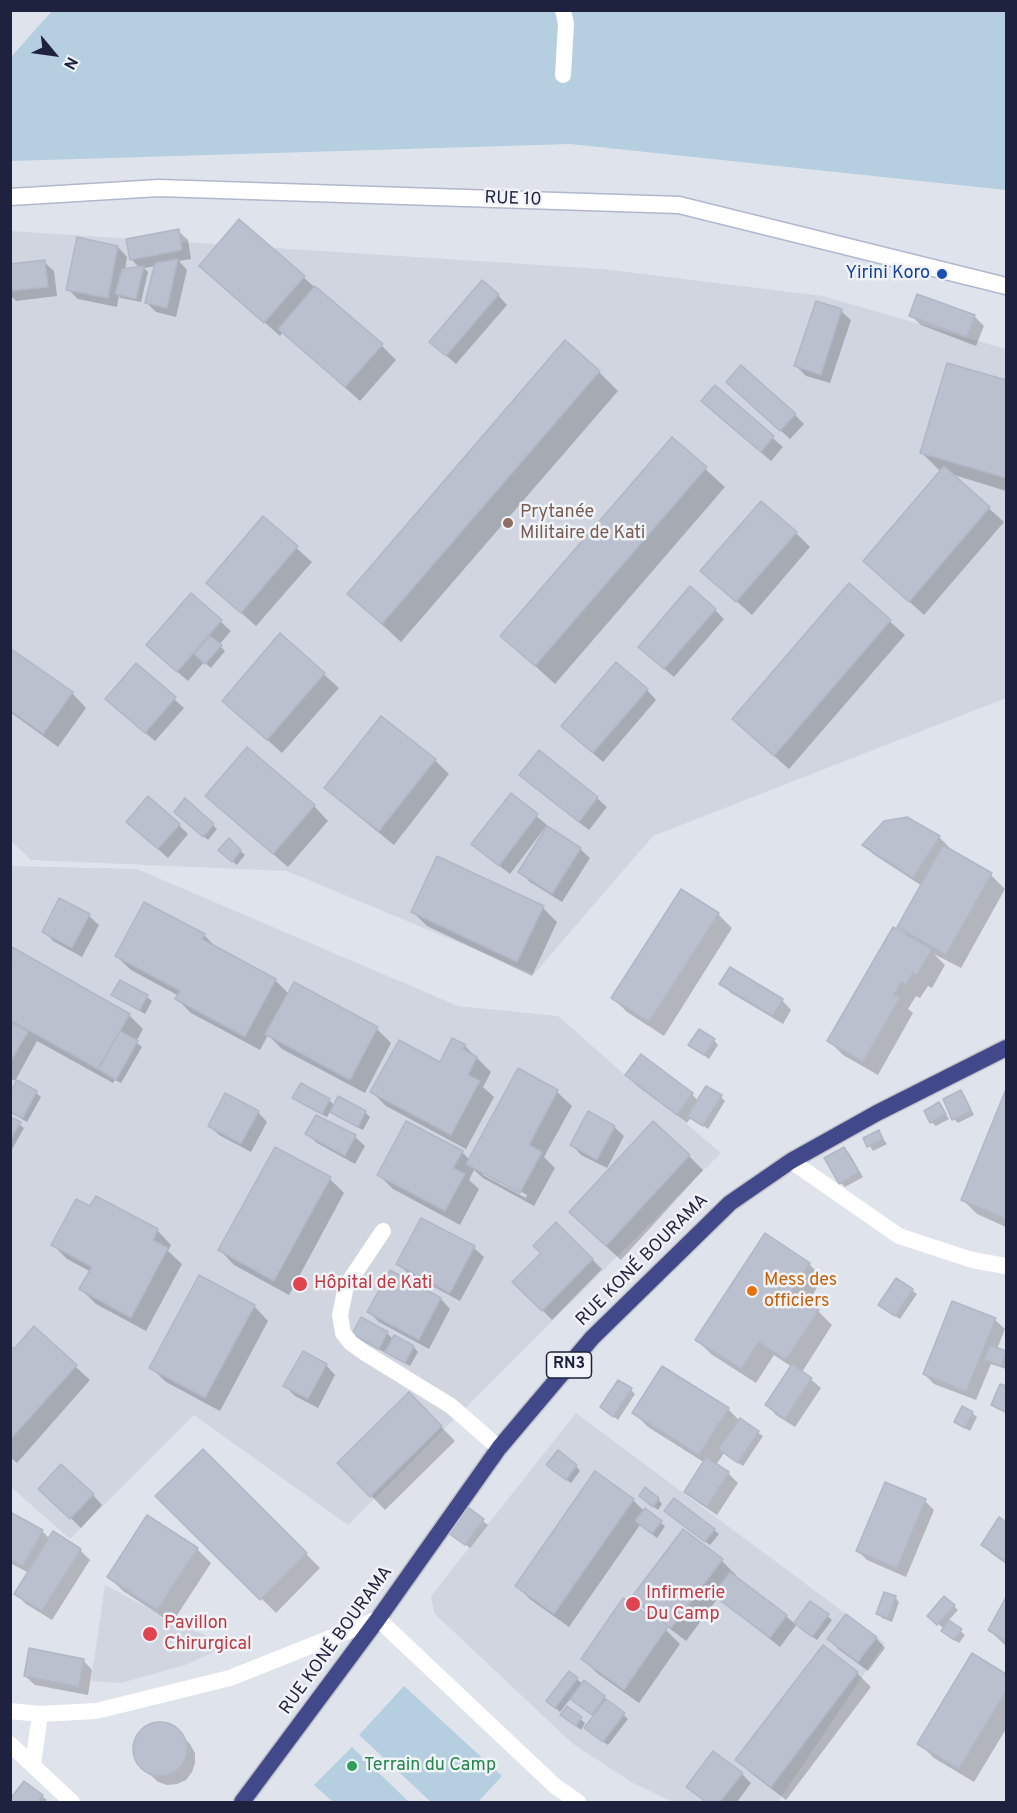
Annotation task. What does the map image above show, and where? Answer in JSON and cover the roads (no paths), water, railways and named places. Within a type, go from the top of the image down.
[{"type":"highway","name":"RUE KONÉ BOURAMA","points":[[242,1803],[378,1619],[499,1448],[592,1338],[730,1203],[791,1161],[877,1113],[1006,1048]]},
{"type":"street","points":[[563,10],[566,24],[563,75]]},
{"type":"street","name":"RUE 10","points":[[10,197],[159,188],[679,206],[1006,286]]},
{"type":"street","points":[[791,1161],[899,1236],[972,1260],[1006,1266]]},
{"type":"street","points":[[383,1231],[346,1286],[340,1315],[343,1333],[365,1353],[451,1406],[499,1448]]},
{"type":"street","points":[[10,1711],[40,1714],[96,1711],[230,1678],[378,1619],[555,1786],[578,1803]]},
{"type":"street","points":[[33,1764],[40,1714]]},
{"type":"street","points":[[10,1744],[72,1803]]},
{"type":"place","name":"Yirini Koro","points":[[942,274]]},
{"type":"place","name":"Prytanée Militaire de Kati","points":[[508,523]]},
{"type":"place","name":"Hôpital de Kati","points":[[300,1284]]},
{"type":"place","name":"Mess des officiers","points":[[752,1291]]},
{"type":"place","name":"Infirmerie Du Camp","points":[[633,1604]]},
{"type":"place","name":"Pavillon Chirurgical","points":[[150,1634]]},
{"type":"place","name":"Terrain du Camp","points":[[352,1766]]}]
